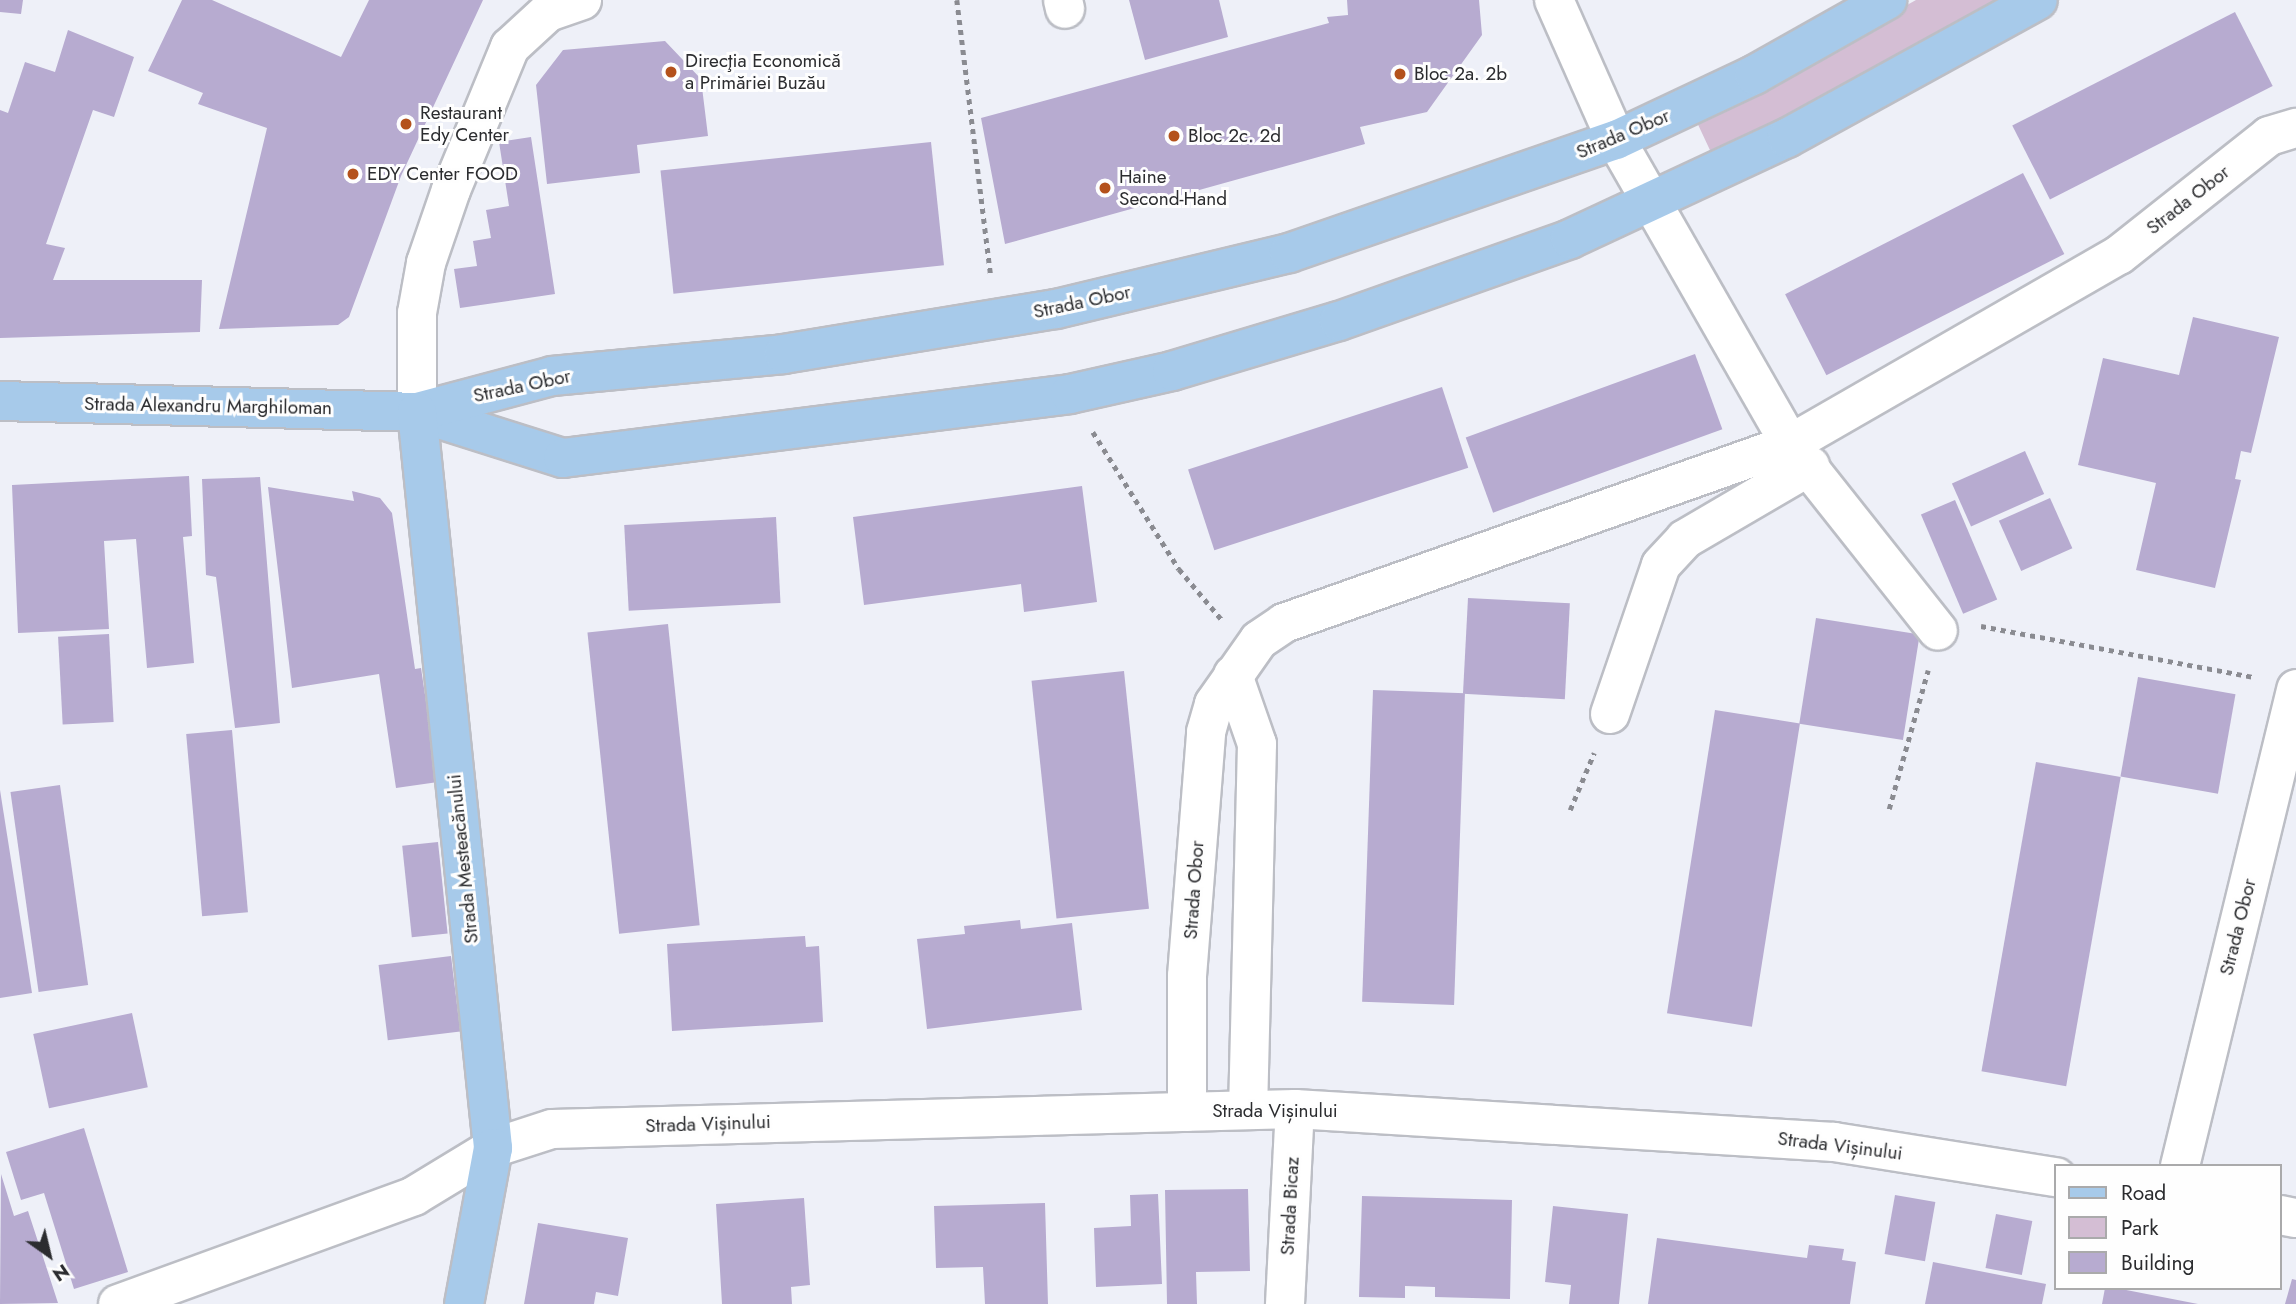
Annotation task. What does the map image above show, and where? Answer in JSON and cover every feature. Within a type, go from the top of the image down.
[{"type":"main road","name":"Strada Obor","points":[[417,412],[552,376],[784,354],[1056,309],[1289,253],[1616,140],[1754,75],[1887,0]]},
{"type":"main road","name":"Strada Obor","points":[[417,412],[563,458],[1070,394],[1172,371],[1339,321],[1570,239],[1655,202],[1787,138],[2038,0]]},
{"type":"main road","name":"Strada Alexandru Marghiloman","points":[[0,401],[417,412]]},
{"type":"main road","name":"Strada Mesteacănului","points":[[417,412],[493,1148],[464,1304]]},
{"type":"street","points":[[417,412],[417,313],[426,263],[451,191],[510,47],[548,12],[582,0]]},
{"type":"street","points":[[1554,0],[1616,140],[1655,202],[1800,455],[1938,631]]},
{"type":"street","name":"Strada Obor","points":[[1187,1112],[1187,976],[1206,732],[1214,704],[1240,663],[1283,623],[1800,455],[2119,255],[2269,136],[2296,128]]},
{"type":"street","points":[[1610,714],[1661,565],[1685,539],[1800,455]]},
{"type":"street","points":[[1240,663],[1257,744],[1248,1110]]},
{"type":"street","name":"Strada Obor","points":[[2180,1164],[2283,684]]},
{"type":"street","name":"Strada Vișinului","points":[[118,1304],[414,1196],[493,1148],[552,1129],[1295,1109],[1834,1142],[2054,1177]]},
{"type":"street","name":"Strada Bicaz","points":[[1285,1304],[1295,1109]]},
{"type":"path","points":[[957,0],[988,247]]},
{"type":"path","points":[[1070,394],[1240,663]]},
{"type":"path","points":[[1889,809],[1938,631],[1986,626],[2283,684]]},
{"type":"path","points":[[1570,810],[1610,714]]},
{"type":"green space","points":[[1916,0],[2018,0],[1716,163],[1694,116],[1760,87]]},
{"type":"building","points":[[0,0],[23,0],[21,14],[0,12]]},
{"type":"building","points":[[182,0],[212,0],[341,57],[369,0],[483,0],[401,176],[349,317],[338,325],[219,329],[267,128],[198,104],[203,93],[148,71]]},
{"type":"building","points":[[1129,0],[1219,0],[1228,37],[1145,60]]},
{"type":"building","name":"Bloc 2c. 2d","points":[[1347,0],[1479,0],[1482,35],[1427,112],[1360,127],[1365,144],[1005,244],[981,118],[1329,23],[1327,17],[1348,15]]},
{"type":"building","points":[[2235,12],[2273,86],[2050,199],[2012,125]]},
{"type":"building","points":[[68,30],[134,57],[114,117],[93,110],[46,244],[65,248],[53,280],[202,280],[200,332],[0,338],[0,110],[8,113],[25,62],[55,72]]},
{"type":"building","points":[[665,41],[701,79],[708,136],[637,145],[640,173],[547,184],[536,85],[563,50]]},
{"type":"building","points":[[531,137],[555,294],[460,308],[454,269],[477,266],[473,241],[491,238],[486,210],[509,206],[499,142]]},
{"type":"building","points":[[931,142],[944,265],[673,294],[660,170]]},
{"type":"building","points":[[2023,173],[2064,254],[1826,375],[1785,294]]},
{"type":"building","points":[[2193,317],[2279,337],[2251,453],[2241,451],[2235,479],[2241,480],[2215,588],[2136,570],[2156,483],[2078,465],[2103,358],[2179,375]]},
{"type":"building","points":[[1695,354],[1722,429],[1493,513],[1466,437]]},
{"type":"building","points":[[1442,387],[1468,468],[1214,550],[1188,470]]},
{"type":"building","points":[[2025,451],[2044,494],[1971,526],[1952,484]]},
{"type":"building","points":[[189,476],[192,536],[183,537],[194,663],[147,668],[136,539],[104,541],[109,629],[18,633],[12,485]]},
{"type":"building","points":[[260,477],[280,723],[235,728],[216,577],[206,575],[202,479]]},
{"type":"building","points":[[1082,486],[1097,602],[1024,612],[1021,584],[864,605],[853,517]]},
{"type":"building","points":[[268,487],[354,501],[352,491],[380,498],[392,513],[415,669],[421,668],[438,782],[396,788],[379,674],[292,688]]},
{"type":"building","points":[[2050,498],[2072,548],[2021,571],[1999,521]]},
{"type":"building","points":[[1955,500],[1997,599],[1963,614],[1921,514]]},
{"type":"building","points":[[776,517],[781,603],[629,611],[624,525]]},
{"type":"building","points":[[1468,598],[1570,603],[1565,699],[1463,694]]},
{"type":"building","points":[[1816,618],[1920,634],[1903,740],[1799,724]]},
{"type":"building","points":[[668,624],[700,925],[619,934],[587,632]]},
{"type":"building","points":[[109,634],[114,722],[63,725],[58,637]]},
{"type":"building","points":[[1124,671],[1149,909],[1056,918],[1032,681]]},
{"type":"building","points":[[2138,677],[2235,694],[2218,794],[2120,776]]},
{"type":"building","points":[[1373,690],[1465,693],[1454,1005],[1362,1002]]},
{"type":"building","points":[[1715,710],[1800,723],[1752,1027],[1667,1013]]},
{"type":"building","points":[[232,730],[248,912],[202,916],[186,734]]},
{"type":"building","points":[[2036,762],[2121,777],[2066,1086],[1981,1071]]},
{"type":"building","points":[[60,785],[88,985],[39,992],[10,792]]},
{"type":"building","points":[[0,790],[32,993],[0,998]]},
{"type":"building","points":[[438,842],[448,933],[412,937],[402,846]]},
{"type":"building","points":[[1020,920],[1021,929],[1072,923],[1082,1010],[927,1029],[917,939],[965,934],[964,926]]},
{"type":"building","points":[[805,936],[806,947],[819,946],[823,1022],[672,1031],[667,944]]},
{"type":"building","points":[[451,956],[460,1031],[388,1040],[379,965]]},
{"type":"building","points":[[132,1013],[148,1087],[49,1108],[33,1034]]},
{"type":"building","points":[[84,1128],[128,1272],[74,1289],[44,1193],[21,1200],[6,1152]]},
{"type":"building","points":[[1,1174],[14,1216],[28,1211],[58,1303],[0,1304]]},
{"type":"building","points":[[1248,1189],[1250,1271],[1196,1272],[1197,1304],[1167,1304],[1165,1190]]},
{"type":"building","points":[[1158,1194],[1162,1284],[1096,1287],[1094,1228],[1131,1226],[1130,1195]]},
{"type":"building","points":[[1895,1195],[1935,1202],[1925,1261],[1885,1254]]},
{"type":"building","points":[[1362,1196],[1512,1200],[1510,1299],[1435,1297],[1435,1287],[1405,1286],[1405,1298],[1359,1297]]},
{"type":"building","points":[[804,1198],[810,1285],[791,1287],[792,1304],[722,1304],[716,1204]]},
{"type":"building","points":[[1045,1203],[1048,1304],[985,1304],[983,1267],[936,1268],[934,1206]]},
{"type":"building","points":[[1553,1206],[1628,1214],[1619,1304],[1569,1304],[1571,1285],[1545,1282]]},
{"type":"building","points":[[1996,1214],[2032,1221],[2022,1275],[1986,1268]]},
{"type":"building","points":[[538,1223],[628,1238],[618,1296],[596,1292],[594,1304],[524,1304]]},
{"type":"building","points":[[1657,1238],[1807,1258],[1809,1245],[1844,1249],[1842,1260],[1856,1262],[1850,1304],[1648,1304]]},
{"type":"building","points":[[1933,1262],[2046,1284],[2042,1304],[1925,1304]]},
{"type":"building","points":[[2292,1279],[2296,1280],[2296,1304],[2285,1304]]},
{"type":"building","points":[[2105,1290],[2126,1290],[2198,1304],[2102,1304]]},
{"type":"place","name":"Direcţia Economică a Primăriei Buzău","points":[[671,72]]},
{"type":"place","name":"Bloc 2a. 2b","points":[[1400,74]]},
{"type":"place","name":"Restaurant Edy Center","points":[[406,124]]},
{"type":"place","name":"Bloc 2c. 2d","points":[[1174,136]]},
{"type":"place","name":"EDY Center FOOD","points":[[353,174]]},
{"type":"place","name":"Haine Second-Hand","points":[[1105,188]]}]
